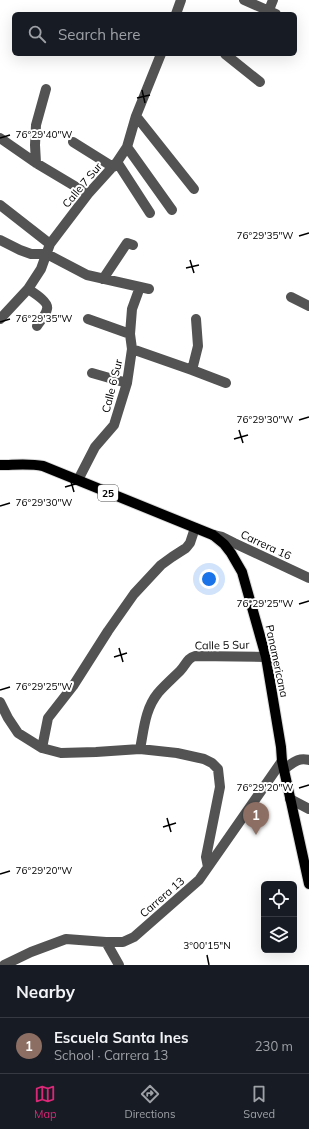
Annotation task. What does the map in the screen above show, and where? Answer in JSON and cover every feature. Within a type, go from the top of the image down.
[{"type":"main road","name":"Panamericana","points":[[0,465],[37,465],[78,480],[213,535],[224,544],[231,553],[242,572],[266,657],[283,765],[309,884]]},
{"type":"street","points":[[177,12],[181,0]]},
{"type":"street","points":[[244,0],[273,12],[273,0]]},
{"type":"street","name":"Calle 7 Sur","points":[[0,319],[28,289],[41,269],[50,244],[88,194],[115,165],[127,147],[136,116],[160,56]]},
{"type":"street","points":[[228,56],[260,82]]},
{"type":"street","points":[[36,163],[36,125],[46,89]]},
{"type":"street","points":[[136,116],[194,189]]},
{"type":"street","points":[[0,138],[36,163],[88,194]]},
{"type":"street","points":[[73,142],[115,165],[150,213]]},
{"type":"street","points":[[127,147],[172,210]]},
{"type":"street","points":[[0,205],[50,244]]},
{"type":"street","points":[[0,240],[31,254],[47,254],[87,275],[102,279],[130,244]]},
{"type":"street","name":"Calle 6 Sur","points":[[78,480],[95,447],[114,425],[127,383],[132,350],[130,334],[132,309],[145,288],[102,279]]},
{"type":"street","points":[[28,289],[47,305],[47,310],[37,326]]},
{"type":"street","points":[[291,296],[309,306]]},
{"type":"street","points":[[88,319],[130,334]]},
{"type":"street","points":[[192,370],[198,346],[196,319]]},
{"type":"street","points":[[132,350],[226,383]]},
{"type":"street","points":[[92,373],[127,383]]},
{"type":"street","points":[[42,748],[48,718],[73,686],[134,594],[172,557],[186,548],[190,543],[195,528]]},
{"type":"street","name":"Carrera 16","points":[[213,535],[222,537],[309,578]]},
{"type":"street","name":"Calle 5 Sur","points":[[140,749],[147,713],[158,694],[182,669],[189,658],[195,656],[266,657]]},
{"type":"street","points":[[0,702],[18,733],[42,748],[61,753],[140,749],[204,758],[212,763],[218,769],[220,787],[206,857],[208,867]]},
{"type":"street","points":[[283,765],[302,759],[309,760]]},
{"type":"street","name":"Carrera 13","points":[[4,965],[31,952],[66,939],[123,942],[134,937],[199,880],[283,765]]},
{"type":"street","points":[[290,799],[309,809]]},
{"type":"street","points":[[106,942],[119,965]]},
{"type":"place","name":"Escuela Santa Ines","points":[[256,835]]}]
